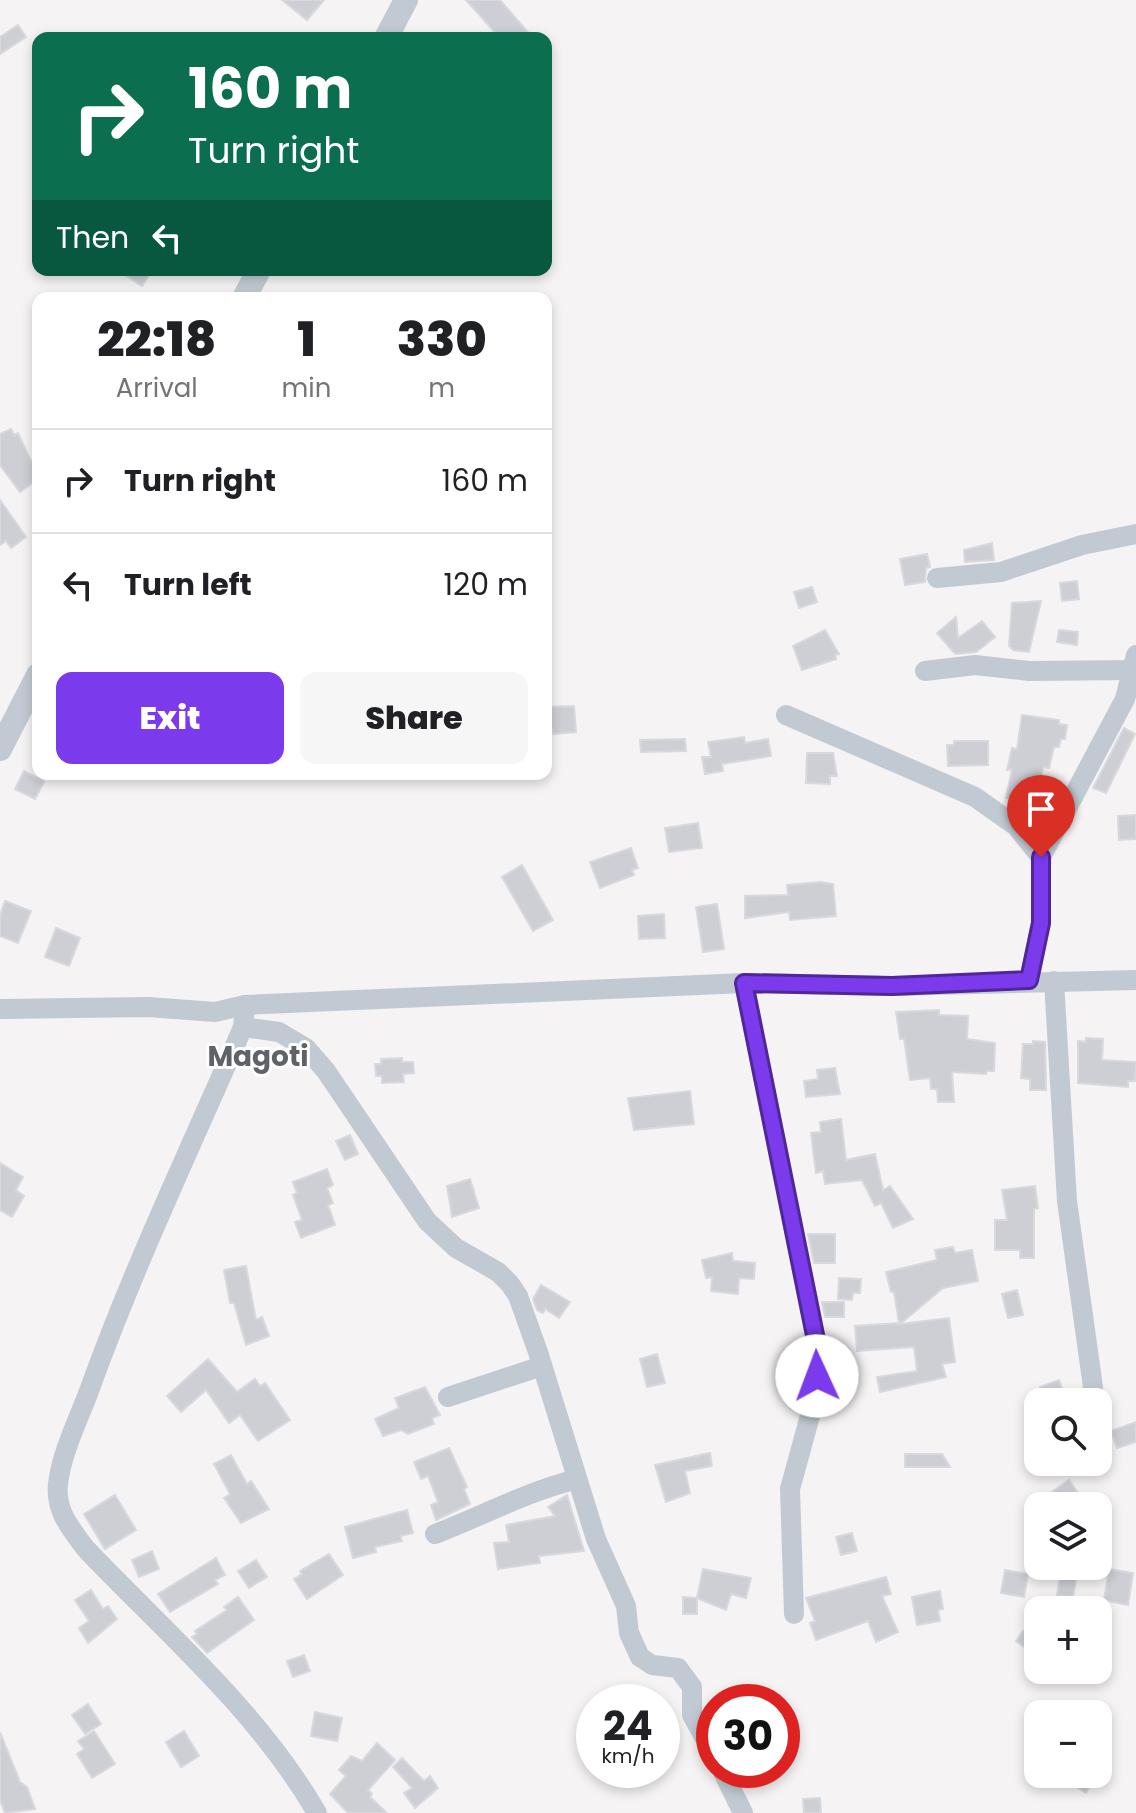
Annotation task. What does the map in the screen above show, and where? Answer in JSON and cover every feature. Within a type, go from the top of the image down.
[{"type":"street","points":[[389,32],[406,0]]},
{"type":"street","points":[[937,578],[1001,572],[1082,545],[1136,534]]},
{"type":"street","points":[[925,671],[975,665],[1029,671],[1134,663],[1125,699],[1041,857],[1041,923],[1029,980]]},
{"type":"street","points":[[0,749],[32,687]]},
{"type":"street","points":[[786,715],[975,797],[1016,826],[1041,857]]},
{"type":"street","points":[[0,1009],[148,1007],[215,1012],[245,1005],[744,983],[892,986],[1029,980],[1136,980]]},
{"type":"street","points":[[1054,981],[1067,1201],[1093,1387]]},
{"type":"street","points":[[744,983],[816,1340],[816,1394],[790,1489],[794,1614]]},
{"type":"street","points":[[245,1005],[243,1027],[112,1328],[58,1483],[59,1499],[64,1521],[86,1549],[243,1710],[291,1768],[317,1813]]},
{"type":"street","points":[[243,1027],[279,1032],[315,1057],[427,1221],[456,1248],[498,1272],[518,1296],[566,1437],[574,1480],[626,1606],[629,1633],[640,1657],[652,1665],[678,1668],[692,1687],[692,1715],[696,1722]]},
{"type":"street","points":[[448,1397],[542,1366]]},
{"type":"street","points":[[435,1534],[523,1499],[540,1489],[574,1480]]},
{"type":"street","points":[[731,1788],[743,1813]]},
{"type":"building","points":[[282,0],[324,0],[307,20]]},
{"type":"building","points":[[466,0],[500,0],[528,32],[495,32]]},
{"type":"building","points":[[18,25],[26,37],[0,54],[0,37]]},
{"type":"building","points":[[127,276],[148,276],[142,286]]},
{"type":"building","points":[[11,429],[14,435],[18,433],[32,460],[32,483],[20,492],[0,465],[0,434]]},
{"type":"building","points":[[0,500],[26,537],[11,548],[6,541],[0,545]]},
{"type":"building","points":[[992,543],[994,560],[965,562],[964,550]]},
{"type":"building","points":[[927,554],[930,567],[926,568],[925,582],[905,585],[900,559]]},
{"type":"building","points":[[1077,581],[1079,599],[1062,601],[1060,583]]},
{"type":"building","points":[[812,587],[817,602],[799,608],[794,592]]},
{"type":"building","points":[[1041,601],[1029,652],[1013,650],[1009,646],[1012,603]]},
{"type":"building","points":[[956,617],[958,638],[982,621],[995,637],[976,652],[955,654],[937,633]]},
{"type":"building","points":[[825,630],[839,654],[835,655],[836,659],[802,670],[793,646]]},
{"type":"building","points":[[1059,630],[1078,632],[1077,645],[1057,642]]},
{"type":"building","points":[[574,706],[576,732],[553,734],[552,707]]},
{"type":"building","points":[[1022,715],[1059,720],[1059,724],[1067,725],[1065,739],[1061,739],[1059,747],[1054,747],[1049,768],[1043,767],[1036,804],[1006,798],[1012,769],[1007,770],[1012,748],[1017,749]]},
{"type":"building","points":[[1124,728],[1135,734],[1106,793],[1093,788]]},
{"type":"building","points":[[744,737],[745,743],[768,739],[771,756],[722,764],[723,771],[705,774],[702,757],[711,757],[708,742]]},
{"type":"building","points":[[685,739],[686,751],[641,752],[640,740]]},
{"type":"building","points":[[954,741],[988,741],[988,765],[948,766],[947,745],[954,745]]},
{"type":"building","points":[[807,753],[833,753],[837,776],[830,776],[830,784],[806,783]]},
{"type":"building","points":[[24,771],[32,775],[32,780],[44,782],[35,799],[15,789]]},
{"type":"building","points":[[1136,815],[1136,839],[1119,840],[1118,816]]},
{"type":"building","points":[[698,823],[702,848],[669,852],[665,828]]},
{"type":"building","points":[[631,848],[638,868],[632,870],[634,875],[600,888],[590,862]]},
{"type":"building","points":[[522,865],[553,920],[533,931],[502,877]]},
{"type":"building","points":[[833,884],[836,916],[790,920],[789,912],[745,918],[745,896],[788,895],[787,885]]},
{"type":"building","points":[[5,901],[31,911],[18,943],[0,936],[0,915]]},
{"type":"building","points":[[717,904],[724,949],[703,952],[696,907]]},
{"type":"building","points":[[664,914],[665,938],[639,939],[638,916]]},
{"type":"building","points":[[56,928],[80,938],[69,966],[45,957]]},
{"type":"building","points":[[939,1010],[939,1015],[968,1016],[967,1039],[995,1043],[994,1071],[987,1071],[986,1074],[952,1072],[954,1102],[938,1102],[937,1089],[931,1089],[930,1078],[910,1080],[904,1039],[900,1039],[896,1012]]},
{"type":"building","points":[[1086,1038],[1103,1039],[1102,1060],[1136,1062],[1135,1081],[1128,1081],[1128,1087],[1078,1083],[1078,1041],[1086,1042]]},
{"type":"building","points":[[1033,1041],[1045,1042],[1046,1090],[1030,1090],[1030,1079],[1021,1078],[1023,1044],[1033,1044]]},
{"type":"building","points":[[402,1058],[402,1062],[413,1062],[414,1073],[403,1074],[404,1082],[382,1083],[382,1076],[376,1076],[375,1064],[381,1064],[381,1059]]},
{"type":"building","points":[[835,1068],[840,1094],[806,1097],[804,1081],[818,1079],[817,1070]]},
{"type":"building","points":[[690,1091],[694,1124],[634,1130],[628,1098]]},
{"type":"building","points":[[841,1119],[846,1160],[875,1154],[883,1190],[890,1186],[913,1219],[893,1228],[881,1203],[875,1206],[862,1180],[825,1184],[823,1171],[816,1173],[811,1133],[821,1132],[820,1122]]},
{"type":"building","points":[[350,1135],[358,1154],[345,1160],[336,1141]]},
{"type":"building","points":[[0,1163],[23,1177],[16,1190],[24,1196],[12,1217],[0,1210]]},
{"type":"building","points":[[327,1169],[333,1185],[327,1188],[333,1203],[328,1205],[335,1225],[301,1238],[295,1222],[302,1220],[293,1195],[297,1193],[293,1182]]},
{"type":"building","points":[[470,1179],[479,1208],[452,1217],[447,1186]]},
{"type":"building","points":[[1035,1186],[1038,1208],[1034,1209],[1034,1258],[1020,1258],[1020,1250],[995,1250],[995,1220],[1007,1220],[1002,1190]]},
{"type":"building","points":[[808,1234],[835,1234],[835,1263],[814,1263]]},
{"type":"building","points":[[953,1247],[955,1253],[972,1250],[978,1281],[943,1288],[900,1324],[949,1318],[955,1362],[942,1364],[946,1377],[880,1392],[877,1377],[917,1371],[914,1347],[857,1351],[855,1326],[899,1323],[894,1292],[891,1292],[886,1272],[937,1260],[935,1250]]},
{"type":"building","points":[[732,1253],[733,1261],[755,1263],[754,1279],[739,1278],[738,1294],[711,1291],[712,1277],[706,1278],[702,1260]]},
{"type":"building","points":[[246,1266],[256,1320],[262,1317],[269,1336],[246,1345],[234,1303],[230,1303],[224,1270]]},
{"type":"building","points":[[839,1278],[861,1279],[860,1293],[853,1293],[852,1300],[838,1299]]},
{"type":"building","points":[[541,1285],[570,1302],[559,1318],[545,1309],[543,1313],[537,1310],[533,1299]]},
{"type":"building","points":[[1017,1290],[1023,1315],[1008,1318],[1002,1294]]},
{"type":"building","points":[[822,1302],[844,1302],[844,1317],[825,1317]]},
{"type":"building","points":[[657,1354],[665,1383],[647,1387],[640,1359]]},
{"type":"building","points":[[208,1359],[237,1392],[255,1379],[260,1386],[265,1383],[290,1420],[258,1441],[240,1415],[229,1423],[206,1390],[181,1412],[167,1396]]},
{"type":"building","points":[[1059,1380],[1062,1388],[1040,1388]]},
{"type":"building","points":[[425,1387],[440,1415],[432,1418],[434,1424],[408,1434],[401,1430],[383,1436],[375,1419],[399,1408],[395,1398]]},
{"type":"building","points":[[1136,1422],[1136,1442],[1117,1448],[1112,1431]]},
{"type":"building","points":[[449,1448],[467,1487],[464,1489],[470,1504],[436,1520],[431,1505],[438,1502],[428,1476],[421,1479],[414,1462]]},
{"type":"building","points":[[710,1453],[712,1466],[685,1471],[690,1493],[666,1502],[655,1465]]},
{"type":"building","points":[[905,1454],[942,1454],[950,1467],[905,1467]]},
{"type":"building","points":[[231,1455],[247,1484],[251,1481],[269,1509],[241,1523],[224,1498],[230,1494],[214,1464]]},
{"type":"building","points":[[1069,1480],[1077,1492],[1052,1492]]},
{"type":"building","points":[[115,1495],[136,1530],[105,1549],[84,1514]]},
{"type":"building","points":[[567,1495],[584,1551],[539,1556],[540,1563],[498,1569],[494,1543],[509,1542],[506,1525],[555,1516],[548,1507]]},
{"type":"building","points":[[407,1510],[413,1533],[400,1536],[402,1541],[375,1547],[376,1552],[353,1558],[345,1527]]},
{"type":"building","points":[[852,1533],[857,1551],[841,1555],[836,1537]]},
{"type":"building","points":[[152,1551],[159,1569],[139,1577],[132,1560]]},
{"type":"building","points":[[329,1554],[343,1575],[307,1599],[294,1579],[302,1574],[300,1571]]},
{"type":"building","points":[[216,1558],[225,1575],[215,1580],[218,1584],[170,1612],[158,1594]]},
{"type":"building","points":[[256,1560],[267,1577],[249,1588],[238,1571]]},
{"type":"building","points":[[703,1569],[751,1578],[746,1598],[731,1594],[726,1610],[697,1598]]},
{"type":"building","points":[[1005,1570],[1024,1573],[1024,1580],[1027,1580],[1024,1597],[1001,1593]]},
{"type":"building","points":[[1112,1570],[1133,1573],[1128,1605],[1112,1602],[1112,1596],[1105,1596],[1107,1580],[1112,1580]]},
{"type":"building","points":[[886,1577],[891,1594],[882,1596],[898,1632],[876,1642],[868,1621],[816,1640],[810,1623],[815,1621],[806,1598]]},
{"type":"building","points":[[1060,1580],[1076,1580],[1073,1596],[1057,1595]]},
{"type":"building","points":[[91,1590],[103,1609],[108,1606],[117,1619],[88,1643],[79,1628],[89,1621],[75,1600]]},
{"type":"building","points":[[940,1591],[943,1609],[938,1610],[940,1621],[917,1625],[912,1597]]},
{"type":"building","points":[[238,1597],[254,1620],[207,1653],[192,1637],[197,1634],[195,1631],[227,1610],[224,1607]]},
{"type":"building","points":[[683,1597],[697,1598],[697,1614],[683,1614]]},
{"type":"building","points":[[1023,1631],[1024,1632],[1024,1647],[1016,1641]]},
{"type":"building","points":[[304,1655],[310,1671],[293,1677],[287,1661]]},
{"type":"building","points":[[88,1704],[101,1724],[85,1734],[72,1715]]},
{"type":"building","points":[[315,1712],[342,1718],[337,1741],[311,1736]]},
{"type":"building","points":[[94,1731],[115,1764],[92,1778],[77,1754],[84,1749],[78,1741]]},
{"type":"building","points":[[184,1731],[199,1756],[181,1767],[166,1742]]},
{"type":"building","points":[[0,1732],[20,1782],[27,1787],[35,1809],[5,1813],[0,1800]]},
{"type":"building","points":[[377,1743],[395,1760],[368,1790],[372,1794],[370,1797],[387,1813],[348,1813],[330,1794],[346,1776],[339,1770],[351,1756],[362,1761]]},
{"type":"building","points":[[402,1758],[424,1781],[430,1776],[438,1788],[415,1808],[404,1793],[412,1788],[393,1767]]},
{"type":"building","points":[[820,1798],[821,1813],[804,1813],[803,1799]]},
{"type":"district","name":"Magoti","points":[[258,1056]]},
{"type":"route","points":[[817,1376],[816,1340],[744,983],[892,986],[1029,980],[1041,923],[1041,857]]}]
